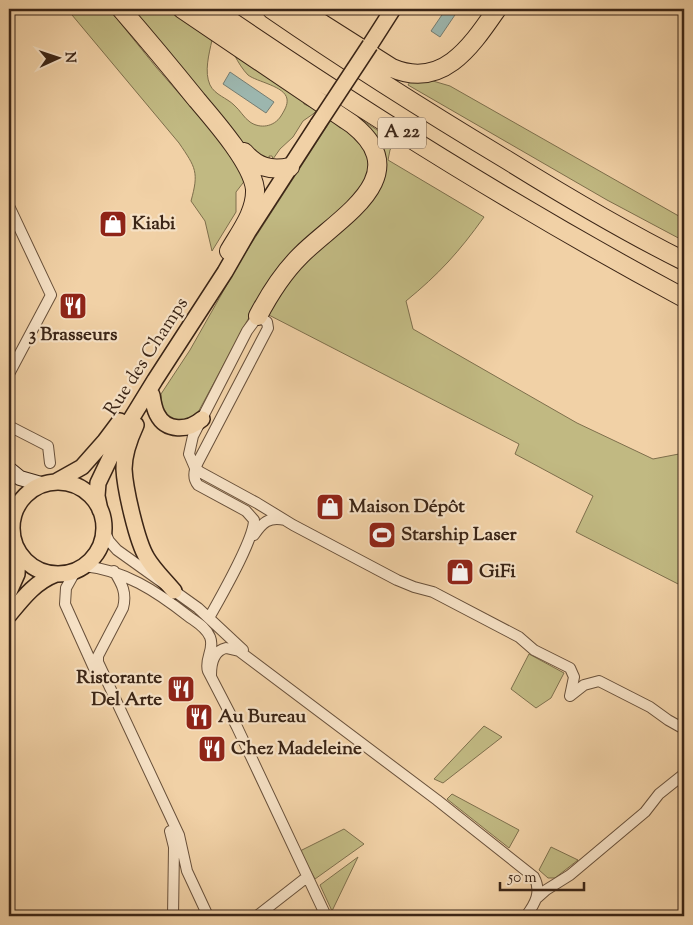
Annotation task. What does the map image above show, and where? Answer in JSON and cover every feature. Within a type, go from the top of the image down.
[{"type":"highway","points":[[121,9],[228,138],[250,171],[255,191],[254,202],[248,219],[229,251]]},
{"type":"highway","points":[[182,9],[352,124],[369,140],[377,157],[377,176],[371,188],[356,206],[293,263],[258,316]]},
{"type":"highway","name":"A 22","points":[[214,9],[435,154],[539,216],[684,298]]},
{"type":"highway","name":"A 22","points":[[271,9],[374,78],[477,142],[551,187],[684,261]]},
{"type":"highway","points":[[300,9],[392,68],[422,74],[443,68],[456,59],[476,39],[497,9]]},
{"type":"highway","points":[[228,138],[256,163],[266,168],[290,167]]},
{"type":"highway","points":[[666,288],[684,303]]},
{"type":"main road","name":"Rue des Champs","points":[[100,510],[97,488],[99,477],[128,424],[226,272],[248,232],[393,9]]},
{"type":"main road","name":"Rue des Champs","points":[[57,481],[78,470],[105,441],[124,415],[229,251],[248,232]]},
{"type":"main road","points":[[166,364],[130,439],[125,459],[125,476],[136,530],[144,552],[155,569],[174,591]]},
{"type":"main road","points":[[152,395],[156,413],[167,425],[182,428],[193,425],[202,419]]},
{"type":"main road","points":[[9,615],[34,586],[46,577],[80,568],[93,558],[99,548],[104,530],[100,510],[94,498],[83,489],[71,483],[57,481],[41,484],[29,491],[20,500],[10,522],[13,539],[18,551],[25,560],[44,572],[56,574]]},
{"type":"main road","points":[[9,592],[17,574],[18,551]]},
{"type":"street","points":[[9,206],[51,295],[9,374]]},
{"type":"street","points":[[209,618],[245,549],[253,527],[252,517],[246,511],[198,485],[194,478],[195,468],[268,328],[267,322],[258,316],[248,331],[193,436],[190,448],[191,460],[195,468],[206,477],[257,503],[286,521],[397,580],[433,592],[519,637],[534,650],[570,668],[574,677],[570,696],[584,684],[599,681],[650,707],[684,729]]},
{"type":"street","points":[[9,426],[48,446],[50,463]]},
{"type":"street","points":[[9,469],[24,480],[41,484]]},
{"type":"street","points":[[245,549],[264,523],[275,519],[286,521]]},
{"type":"street","points":[[104,530],[109,541],[117,550],[209,618],[254,662]]},
{"type":"street","points":[[173,916],[173,840],[65,604],[65,594],[70,579],[80,568],[101,568],[114,571],[159,594],[204,628],[211,640],[207,667],[210,675],[237,727],[326,916]]},
{"type":"street","points":[[114,571],[123,587],[125,600],[123,608],[98,656],[98,662],[179,835],[187,871],[208,916]]},
{"type":"street","points":[[210,675],[214,658],[222,649],[234,649],[254,662],[532,874],[538,884],[537,898]]},
{"type":"street","points":[[526,916],[537,898],[570,875],[645,812],[659,794],[684,774]]},
{"type":"street","points":[[258,916],[307,877]]},
{"type":"shaded area","points":[[67,9],[109,9],[156,67],[236,159],[246,179],[236,192],[236,212],[212,251],[205,221],[191,201],[195,176],[189,159],[179,143]]},
{"type":"shaded area","points":[[130,9],[168,9],[212,40],[207,69],[210,85],[254,124],[267,126],[275,123],[284,110],[287,99],[281,91],[248,75],[235,56],[303,101],[304,104],[317,110],[303,121],[293,137],[280,149],[273,159],[272,156],[269,156],[270,162],[249,150]]},
{"type":"shaded area","points":[[411,80],[433,81],[450,86],[684,219],[684,241],[607,200],[408,85]]},
{"type":"shaded area","points":[[331,120],[351,134],[363,146],[366,152],[368,166],[363,186],[254,308],[195,418],[179,422],[170,419],[162,406],[161,394],[190,350],[242,258]]},
{"type":"shaded area","points":[[362,120],[395,142],[390,150],[388,160],[484,217],[448,262],[406,301],[413,329],[577,423],[653,459],[684,453],[684,587],[576,532],[593,496],[515,454],[519,444],[265,313],[287,278],[379,187],[361,125]]},
{"type":"shaded area","points":[[529,654],[564,673],[551,698],[536,708],[511,689]]},
{"type":"shaded area","points":[[484,726],[502,737],[443,783],[434,779]]},
{"type":"shaded area","points":[[452,794],[519,830],[509,848],[447,799]]},
{"type":"shaded area","points":[[344,829],[364,844],[315,879],[300,851]]},
{"type":"shaded area","points":[[551,847],[578,860],[555,878],[548,878],[539,870]]},
{"type":"shaded area","points":[[358,857],[332,911],[320,885]]},
{"type":"water","points":[[446,9],[459,9],[440,37],[431,31]]},
{"type":"water","points":[[230,72],[274,102],[266,113],[223,84]]},
{"type":"place","name":"Kiabi","points":[[113,224]]},
{"type":"place","name":"3 Brasseurs","points":[[73,306]]},
{"type":"place","name":"Maison Dépôt","points":[[330,507]]},
{"type":"place","name":"Starship Laser","points":[[382,535]]},
{"type":"place","name":"GiFi","points":[[460,572]]},
{"type":"place","name":"Ristorante Del Arte","points":[[181,689]]},
{"type":"place","name":"Au Bureau","points":[[199,717]]},
{"type":"place","name":"Chez Madeleine","points":[[212,749]]}]
